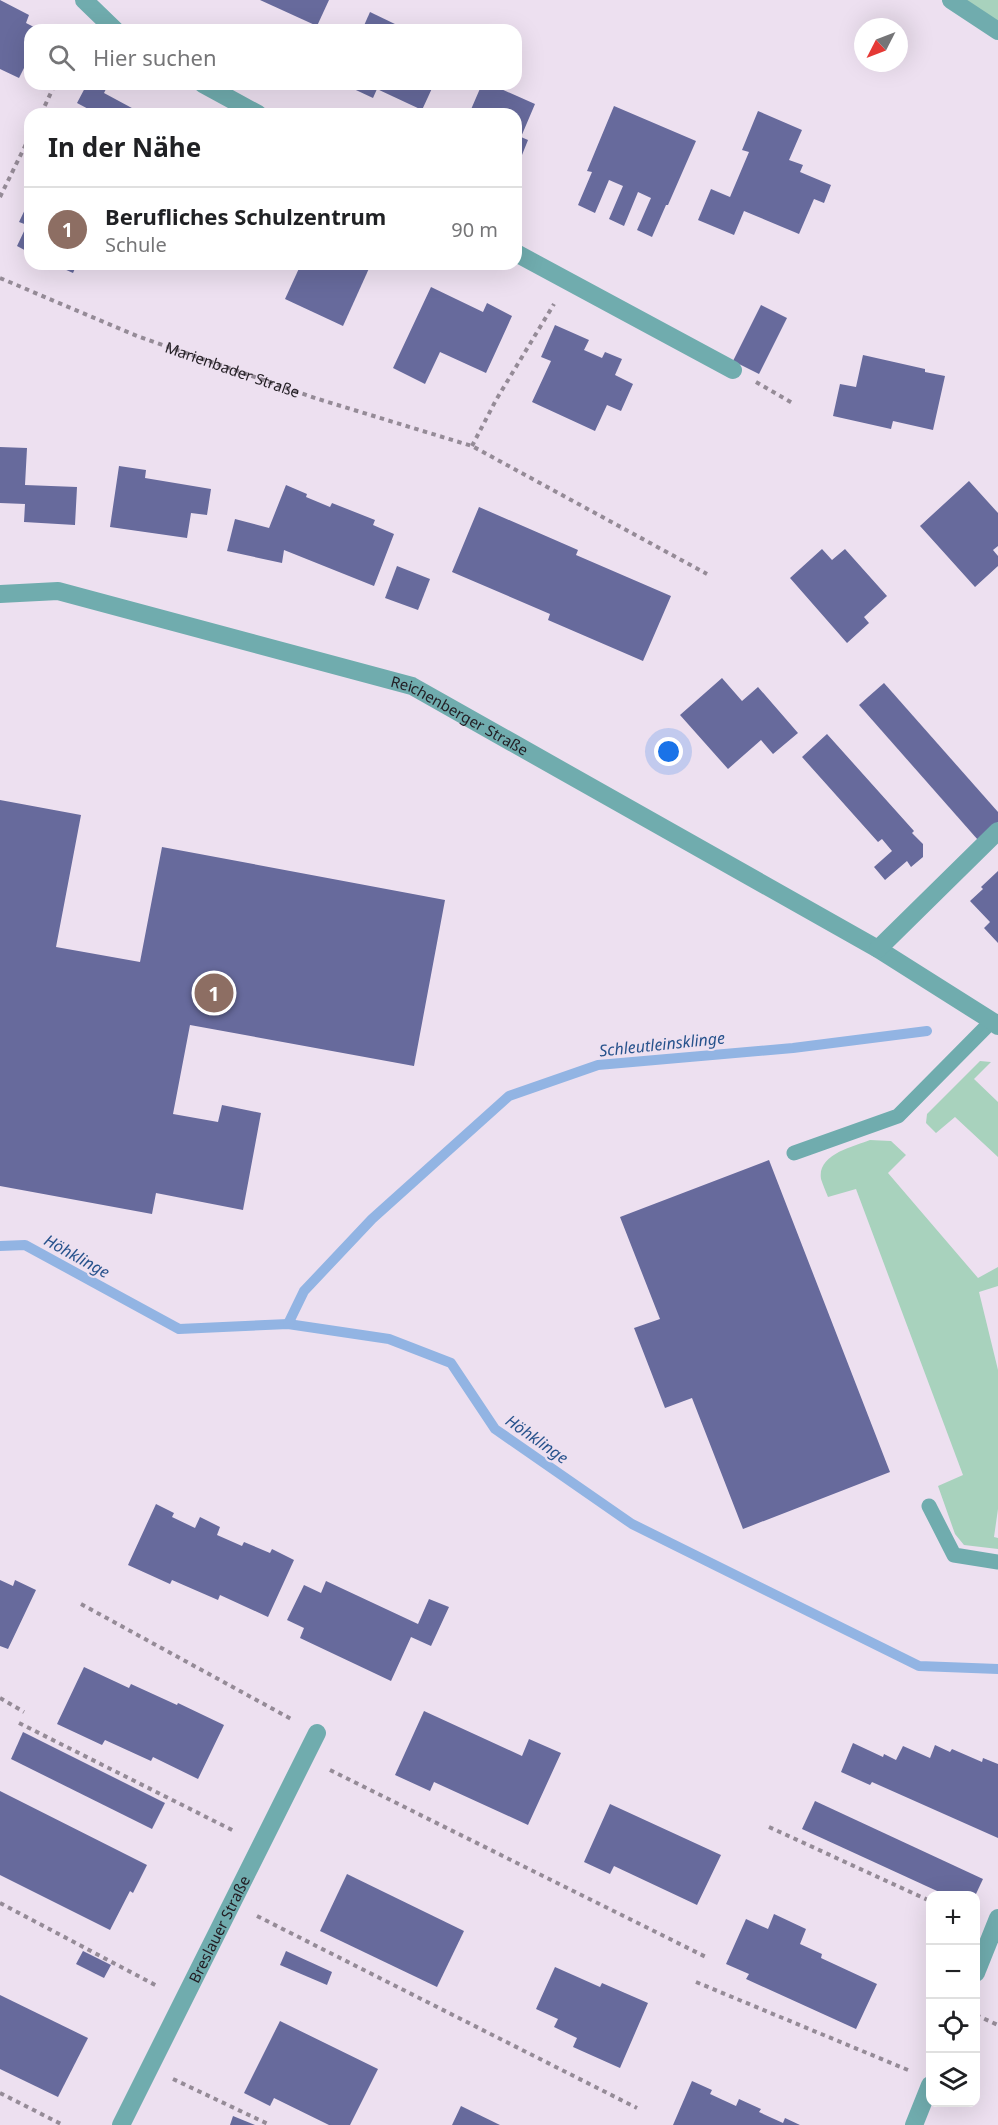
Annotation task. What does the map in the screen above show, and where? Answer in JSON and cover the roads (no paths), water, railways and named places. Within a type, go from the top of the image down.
[{"type":"street","points":[[84,0],[109,24]]},
{"type":"street","points":[[951,0],[998,31]]},
{"type":"street","points":[[214,90],[247,108]]},
{"type":"street","points":[[522,256],[733,370]]},
{"type":"street","name":"Reichenberger Straße","points":[[0,594],[58,591],[412,686],[878,949],[995,1023]]},
{"type":"street","points":[[878,949],[998,831]]},
{"type":"street","name":"Breslauer Straße","points":[[121,2125],[317,1733]]},
{"type":"street","points":[[980,1961],[998,1918]]},
{"type":"street","points":[[914,2125],[926,2095]]},
{"type":"lane","points":[[794,1153],[898,1116],[995,1023]]},
{"type":"lane","points":[[929,1506],[954,1555],[998,1562]]},
{"type":"waterway","name":"Schleutleinsklinge","points":[[288,1324],[304,1291],[372,1219],[509,1096],[598,1065],[793,1048],[927,1031]]},
{"type":"waterway","name":"Höhklinge","points":[[0,1246],[25,1245],[179,1329],[288,1324],[389,1339],[451,1363],[495,1429],[632,1524],[919,1666],[998,1669]]},
{"type":"place","name":"Berufliches Schulzentrum","points":[[214,993]]}]
